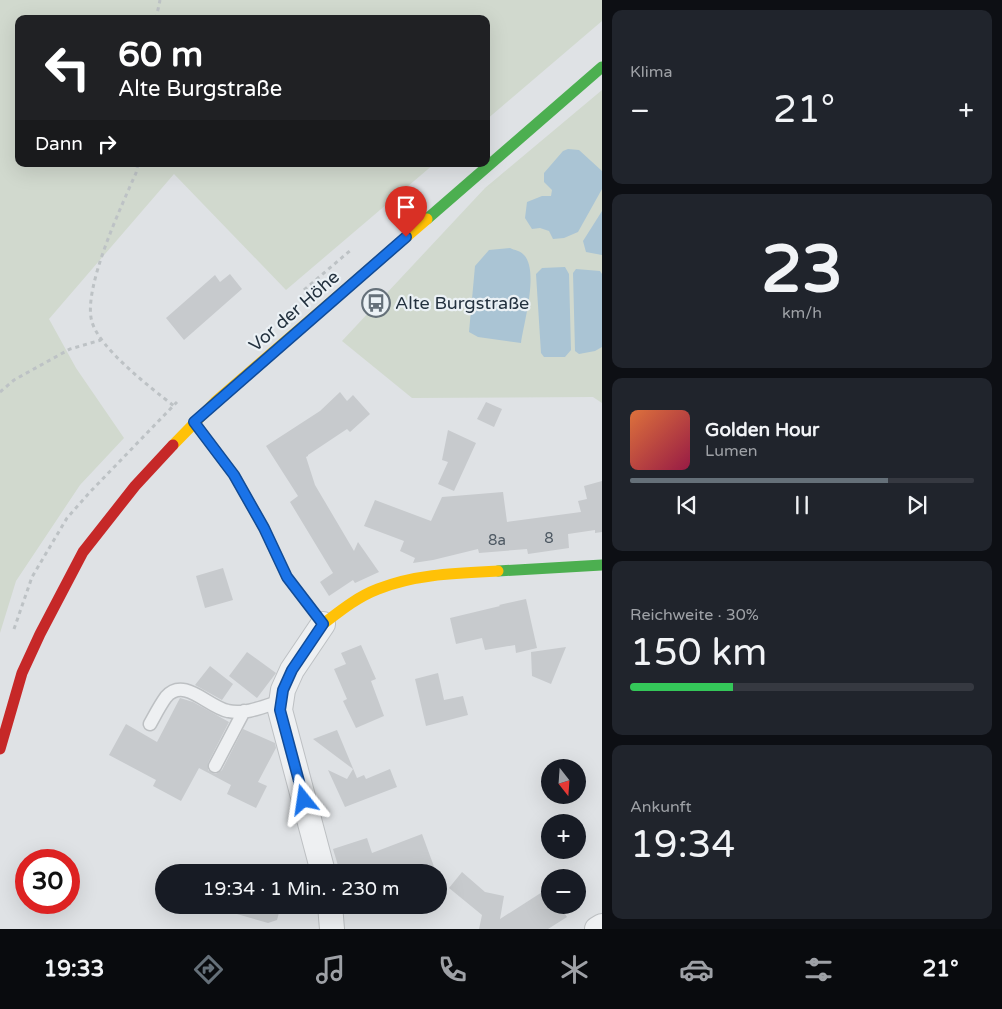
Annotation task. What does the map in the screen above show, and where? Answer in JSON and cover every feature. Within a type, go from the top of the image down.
[{"type":"main road","name":"Vor der Höhe","points":[[490,164],[602,67]]},
{"type":"main road","name":"Vor der Höhe","points":[[0,749],[22,673],[82,552],[135,486],[194,422],[487,167]]},
{"type":"main road","points":[[194,422],[234,475],[264,528],[287,577],[323,624],[346,606],[377,589],[407,580],[449,574],[602,565]]},
{"type":"street","points":[[321,864],[280,710],[283,690],[292,670],[323,624]]},
{"type":"street","points":[[331,914],[332,929]]},
{"type":"street","points":[[598,929],[602,926]]},
{"type":"lane","points":[[150,724],[165,698],[172,691],[181,689],[188,690],[229,712],[244,711],[281,701]]},
{"type":"lane","points":[[215,766],[244,711]]},
{"type":"path","points":[[157,15],[160,0]]},
{"type":"path","points":[[137,167],[109,236],[90,297],[92,321],[101,340],[134,372],[194,422]]},
{"type":"path","points":[[0,392],[14,380],[70,349],[101,340]]},
{"type":"shaded area","points":[[0,0],[602,0],[602,21],[490,117],[490,15],[15,15],[15,167],[430,167],[286,290],[174,174],[49,319],[76,368],[124,438],[80,485],[16,581],[0,633]]},
{"type":"shaded area","points":[[602,90],[602,403],[593,397],[412,398],[342,341],[485,188]]},
{"type":"water","points":[[568,149],[579,150],[602,171],[602,189],[578,232],[564,238],[553,239],[549,231],[540,228],[532,229],[525,218],[527,202],[542,196],[551,196],[552,190],[544,182],[544,173],[563,151]]},
{"type":"water","points":[[602,211],[602,255],[586,252],[583,241]]},
{"type":"water","points":[[510,248],[524,255],[530,273],[529,297],[521,343],[478,337],[469,332],[475,266],[489,250]]},
{"type":"water","points":[[565,267],[569,274],[571,350],[565,357],[544,357],[541,353],[536,274],[542,268]]},
{"type":"water","points":[[576,269],[600,271],[602,274],[602,347],[595,351],[579,354],[575,351],[573,273]]},
{"type":"building","points":[[230,274],[242,289],[184,340],[166,318],[215,275],[220,282]]},
{"type":"building","points":[[340,392],[347,401],[353,395],[370,414],[350,432],[347,429],[306,457],[315,485],[354,551],[358,542],[379,572],[355,583],[353,580],[329,596],[320,582],[333,573],[290,502],[298,496],[266,446],[320,411]]},
{"type":"building","points":[[486,402],[502,409],[494,427],[477,419]]},
{"type":"building","points":[[448,430],[476,443],[454,491],[438,484],[448,462],[442,460]]},
{"type":"building","points":[[602,481],[602,532],[595,533],[595,530],[568,534],[569,548],[528,554],[527,549],[479,553],[478,549],[413,563],[415,558],[400,551],[404,541],[364,526],[375,500],[431,521],[442,497],[503,492],[507,522],[581,512],[578,501],[587,499],[584,486]]},
{"type":"building","points":[[223,568],[233,600],[205,608],[196,576]]},
{"type":"building","points":[[526,599],[537,648],[516,653],[515,645],[485,650],[482,638],[456,644],[450,618]]},
{"type":"building","points":[[361,645],[376,679],[371,681],[384,716],[356,728],[343,701],[347,699],[334,669],[346,664],[341,653]]},
{"type":"building","points":[[566,647],[551,684],[532,676],[531,652]]},
{"type":"building","points":[[247,652],[276,673],[257,698],[229,676]]},
{"type":"building","points":[[210,666],[233,684],[222,700],[195,685]]},
{"type":"building","points":[[438,673],[444,700],[463,696],[468,715],[426,726],[415,679]]},
{"type":"building","points":[[180,698],[193,702],[229,722],[208,763],[208,770],[212,773],[216,774],[222,770],[243,729],[275,743],[276,748],[258,782],[267,786],[256,808],[227,794],[231,785],[199,768],[181,801],[153,786],[156,780],[109,755],[126,724],[157,742]]},
{"type":"building","points":[[337,730],[357,778],[364,775],[366,779],[390,769],[397,787],[345,807],[328,770],[347,779],[353,769],[313,739]]},
{"type":"building","points":[[422,834],[433,864],[338,864],[333,849],[367,838],[372,853]]},
{"type":"building","points":[[462,872],[485,892],[504,896],[500,919],[541,893],[541,914],[565,914],[567,917],[548,929],[479,929],[482,915],[449,888]]},
{"type":"building","points":[[237,914],[279,914],[277,920],[268,923]]},
{"type":"traffic: fast","points":[[490,164],[602,67]]},
{"type":"traffic: fast","points":[[427,219],[487,167]]},
{"type":"traffic: fast","points":[[498,571],[602,565]]},
{"type":"traffic: slow","points":[[173,445],[215,402],[427,219]]},
{"type":"traffic: slow","points":[[194,422],[234,475],[264,528],[287,577],[323,624],[363,596],[392,584],[437,575],[498,571]]},
{"type":"traffic: jam","points":[[0,749],[22,673],[83,552],[135,486],[173,445]]},
{"type":"place","name":"Alte Burgstraße","points":[[376,303]]},
{"type":"route","points":[[304,800],[280,710],[283,690],[292,670],[323,624],[287,577],[264,528],[234,475],[194,422],[406,237]]}]
